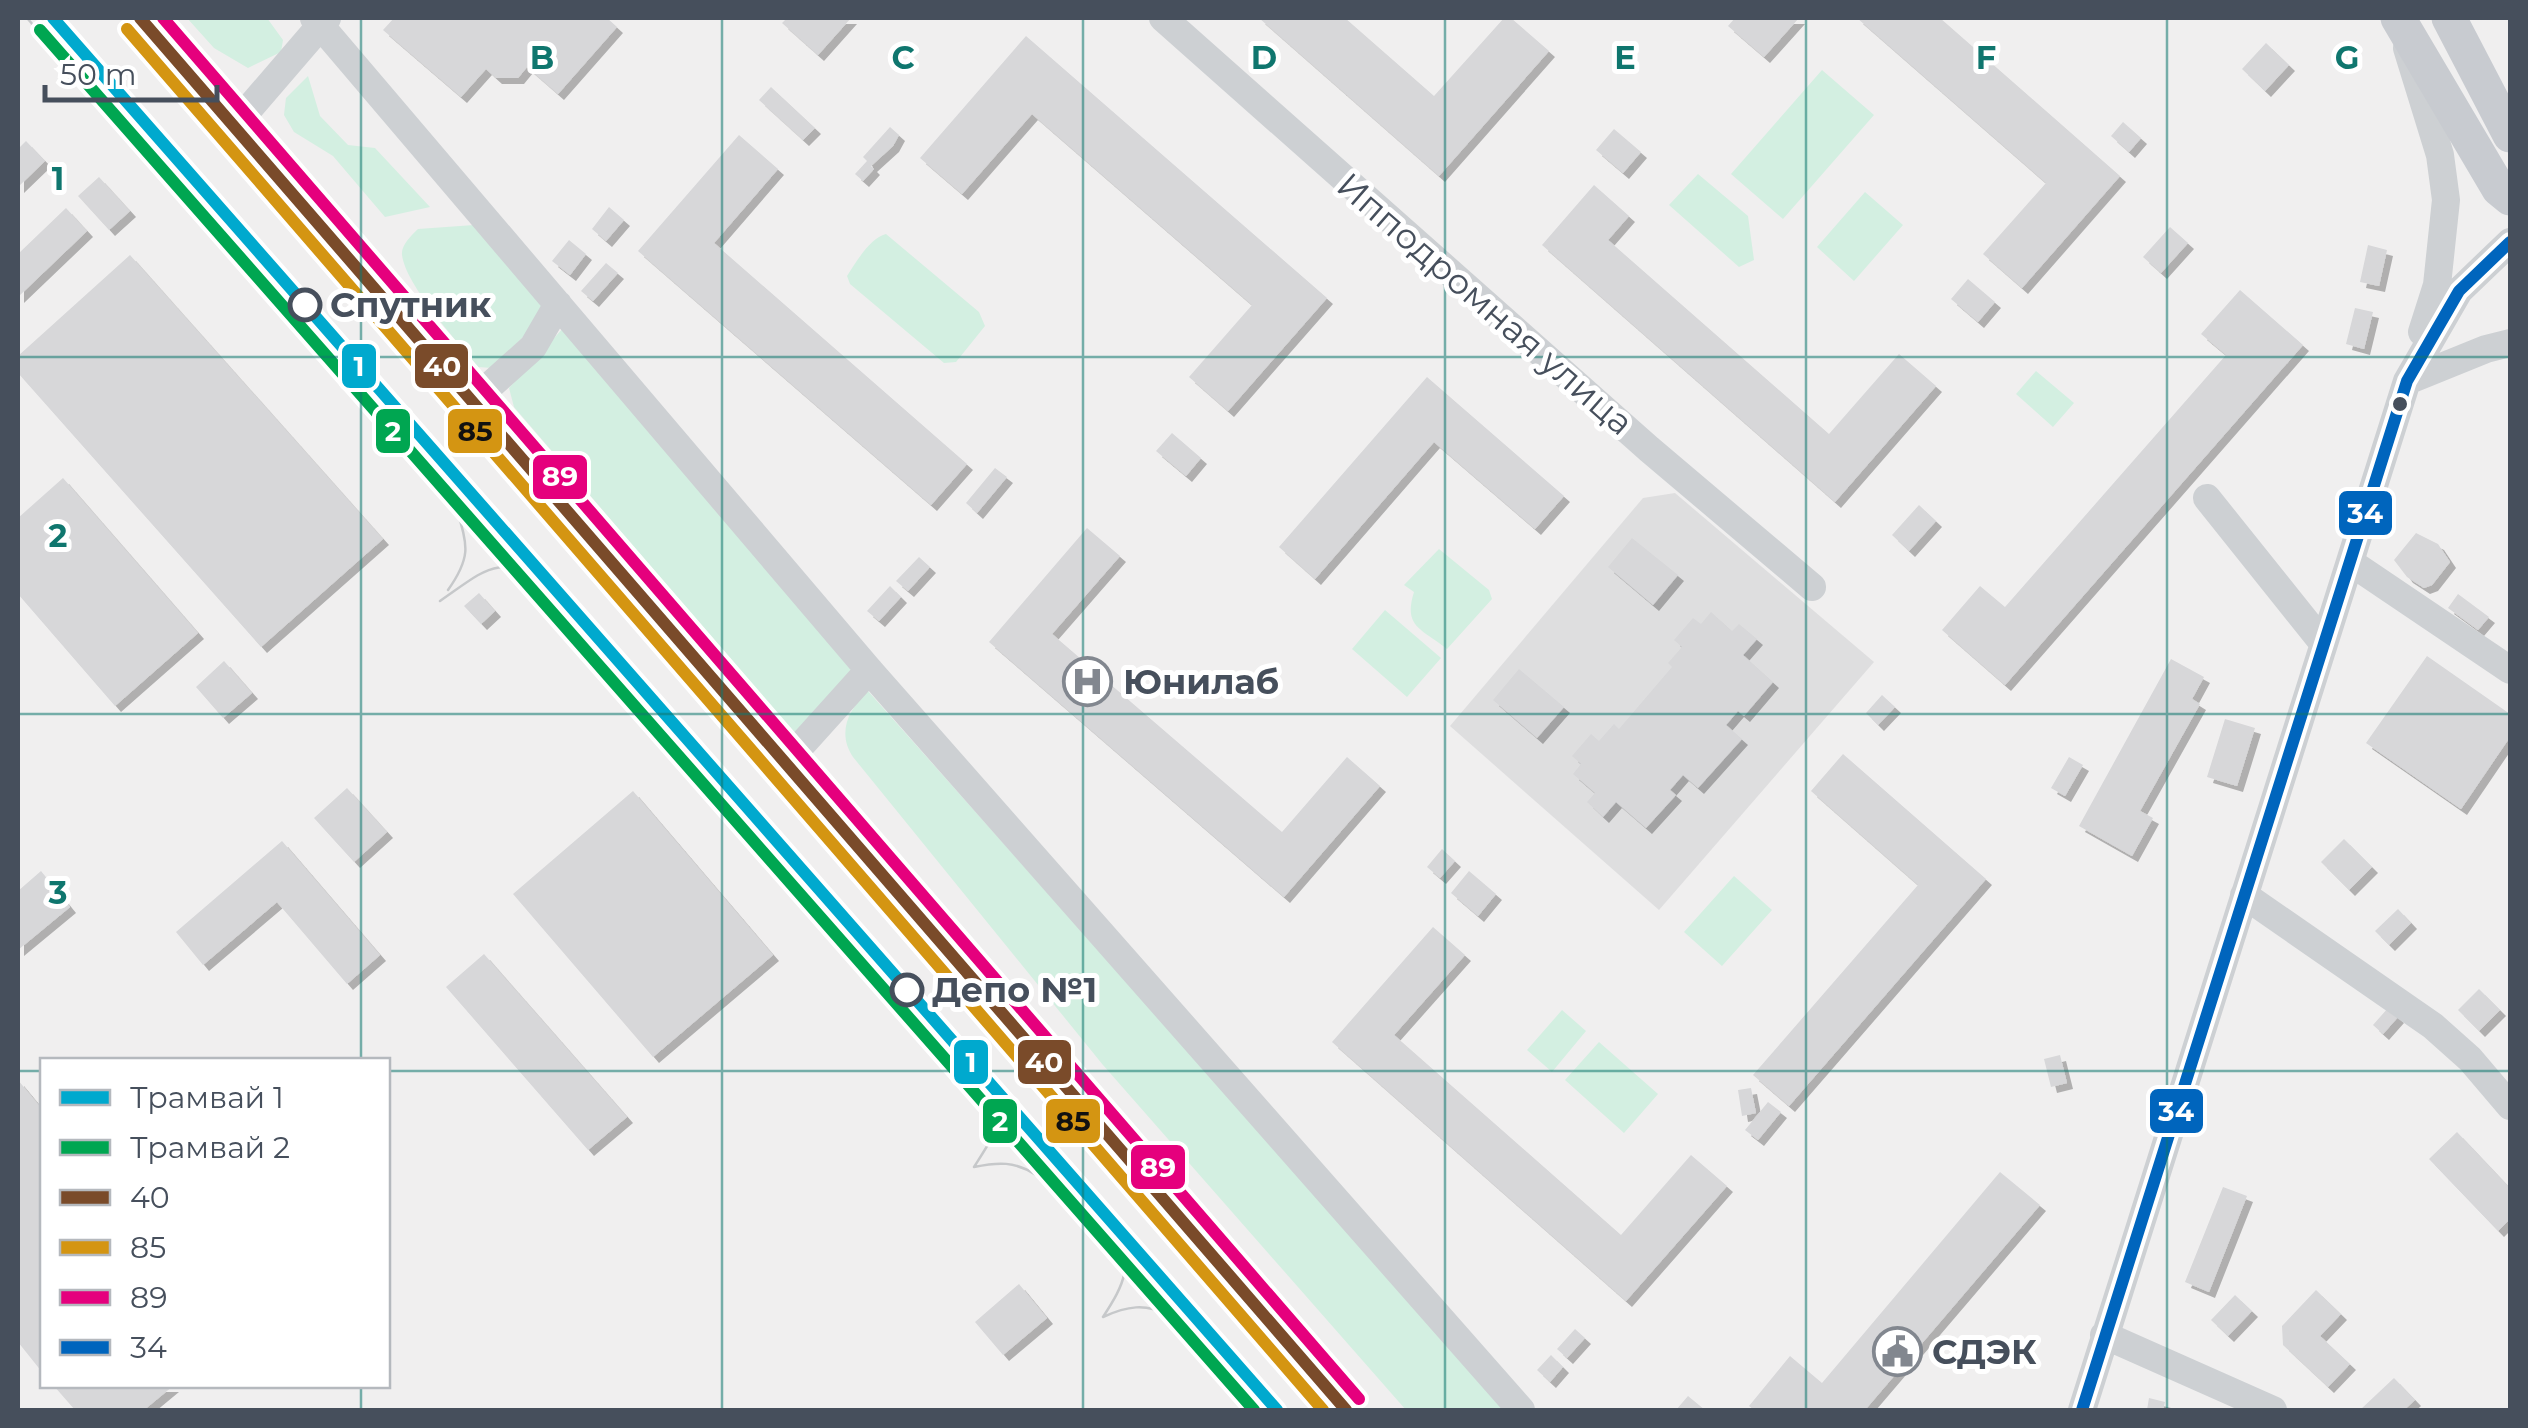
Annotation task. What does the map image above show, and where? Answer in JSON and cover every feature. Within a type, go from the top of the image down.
[{"type":"main road","points":[[140,18],[787,760],[1346,1410]]},
{"type":"main road","points":[[2396,18],[2499,189],[2510,198]]},
{"type":"main road","points":[[2448,18],[2510,134]]},
{"type":"street","name":"Ипподромная улица","points":[[1162,18],[1649,449],[1812,587]]},
{"type":"street","points":[[2082,1410],[2437,285],[2446,200],[2440,155],[2396,18]]},
{"type":"street","points":[[235,125],[320,20],[869,670],[1522,1410]]},
{"type":"street","points":[[2407,382],[2459,291],[2510,242]]},
{"type":"street","points":[[474,401],[532,347],[558,304]]},
{"type":"street","points":[[2407,382],[2510,343]]},
{"type":"street","points":[[2207,498],[2323,644]]},
{"type":"street","points":[[2350,562],[2510,670]]},
{"type":"street","points":[[787,760],[869,670]]},
{"type":"street","points":[[2244,895],[2434,1026],[2470,1059],[2510,1106]]},
{"type":"street","points":[[2104,1335],[2273,1410]]},
{"type":"shaded area","points":[[1675,493],[1874,662],[1659,910],[1450,726],[1643,498]]},
{"type":"green space","points":[[187,18],[267,18],[283,40],[281,52],[248,68],[214,48]]},
{"type":"green space","points":[[1822,70],[1874,115],[1783,219],[1731,174]]},
{"type":"green space","points":[[308,76],[320,116],[348,145],[375,148],[430,207],[385,217],[333,156],[294,132],[284,115],[286,98]]},
{"type":"green space","points":[[1698,174],[1748,216],[1754,260],[1739,267],[1669,205]]},
{"type":"green space","points":[[1865,192],[1903,225],[1854,281],[1817,247]]},
{"type":"green space","points":[[474,225],[546,300],[546,314],[492,368],[478,367],[446,329],[413,282],[402,255],[405,244],[418,229]]},
{"type":"green space","points":[[886,234],[979,312],[985,326],[956,362],[944,363],[850,284],[847,276],[859,258],[874,240]]},
{"type":"green space","points":[[565,326],[852,671],[794,733],[514,407],[509,388]]},
{"type":"green space","points":[[2036,371],[2074,403],[2053,427],[2016,394]]},
{"type":"green space","points":[[1439,549],[1489,590],[1492,599],[1447,649],[1417,626],[1411,613],[1414,592],[1404,585]]},
{"type":"green space","points":[[1385,610],[1441,658],[1407,697],[1352,649]]},
{"type":"green space","points":[[868,691],[1507,1410],[1406,1410],[1103,1065],[853,757],[846,739],[847,722]]},
{"type":"green space","points":[[1734,876],[1772,910],[1722,966],[1684,932]]},
{"type":"green space","points":[[1562,1010],[1586,1031],[1552,1072],[1527,1050]]},
{"type":"green space","points":[[1599,1042],[1658,1094],[1624,1133],[1565,1080]]},
{"type":"building","points":[[394,18],[607,18],[617,27],[558,94],[527,67],[518,78],[496,78],[486,69],[461,97],[383,30]]},
{"type":"building","points":[[787,18],[851,18],[818,55],[782,23]]},
{"type":"building","points":[[1259,18],[1345,18],[1434,96],[1504,18],[1511,18],[1549,51],[1439,176]]},
{"type":"building","points":[[1735,18],[1799,18],[1764,57],[1728,26]]},
{"type":"building","points":[[1857,18],[1940,18],[2120,176],[2022,288],[1983,254],[2046,183]]},
{"type":"building","points":[[1026,36],[1327,298],[1228,411],[1189,377],[1252,305],[1032,114],[962,194],[920,158]]},
{"type":"building","points":[[2266,43],[2289,65],[2265,91],[2242,69]]},
{"type":"building","points":[[771,87],[815,128],[803,140],[759,100]]},
{"type":"building","points":[[2123,122],[2141,138],[2129,152],[2111,136]]},
{"type":"building","points":[[890,127],[899,135],[863,181],[855,174],[867,161],[863,157]]},
{"type":"building","points":[[1614,129],[1641,152],[1623,173],[1596,150]]},
{"type":"building","points":[[739,135],[778,169],[714,243],[967,464],[931,505],[638,251]]},
{"type":"building","points":[[26,141],[45,161],[18,187],[18,149]]},
{"type":"building","points":[[99,177],[130,211],[109,230],[78,196]]},
{"type":"building","points":[[1594,185],[1629,216],[1608,240],[1829,434],[1899,354],[1936,386],[1835,502],[1542,245]]},
{"type":"building","points":[[609,207],[624,220],[606,241],[592,229]]},
{"type":"building","points":[[66,208],[87,231],[18,297],[18,254]]},
{"type":"building","points":[[2170,227],[2188,243],[2161,273],[2143,257]]},
{"type":"building","points":[[569,240],[586,254],[570,275],[552,261]]},
{"type":"building","points":[[2368,245],[2387,250],[2379,286],[2360,282]]},
{"type":"building","points":[[130,255],[383,539],[261,647],[18,373],[18,356]]},
{"type":"building","points":[[606,263],[618,273],[593,301],[581,291]]},
{"type":"building","points":[[1968,279],[1995,302],[1978,322],[1951,299]]},
{"type":"building","points":[[2240,290],[2303,345],[2005,685],[1942,630],[1980,586],[2005,607],[2226,355],[2201,334]]},
{"type":"building","points":[[2355,308],[2373,312],[2364,349],[2346,344]]},
{"type":"building","points":[[1427,377],[1564,496],[1535,529],[1434,442],[1315,579],[1279,547]]},
{"type":"building","points":[[1172,433],[1201,458],[1186,476],[1156,451]]},
{"type":"building","points":[[995,468],[1007,477],[977,513],[966,503]]},
{"type":"building","points":[[63,478],[198,633],[115,706],[18,594],[18,518]]},
{"type":"building","points":[[1919,505],[1936,521],[1909,551],[1892,535]]},
{"type":"building","points":[[1087,528],[1120,556],[1052,634],[1282,832],[1347,757],[1380,786],[1284,897],[989,642]]},
{"type":"building","points":[[2416,533],[2438,544],[2450,562],[2432,585],[2424,588],[2407,577],[2394,560]]},
{"type":"building","points":[[1632,538],[1678,575],[1653,605],[1608,567]]},
{"type":"building","points":[[919,557],[930,567],[908,591],[896,581]]},
{"type":"building","points":[[890,586],[901,597],[879,621],[867,611]]},
{"type":"building","points":[[479,593],[495,611],[481,624],[464,606]]},
{"type":"building","points":[[2458,594],[2489,617],[2478,630],[2448,608]]},
{"type":"building","points":[[1711,612],[1732,631],[1739,624],[1757,639],[1743,655],[1773,682],[1744,716],[1738,711],[1726,725],[1742,739],[1698,788],[1683,775],[1670,790],[1676,795],[1646,828],[1616,802],[1603,817],[1587,802],[1595,793],[1573,774],[1581,764],[1572,756],[1591,734],[1599,741],[1614,724],[1619,729],[1672,667],[1668,663],[1682,647],[1674,640],[1693,618],[1701,624]]},
{"type":"building","points":[[2427,656],[2510,714],[2510,737],[2461,809],[2366,743]]},
{"type":"building","points":[[2171,659],[2204,677],[2192,699],[2200,704],[2140,811],[2153,818],[2132,856],[2079,826]]},
{"type":"building","points":[[224,661],[252,693],[223,718],[196,687]]},
{"type":"building","points":[[1519,669],[1564,707],[1537,738],[1493,700]]},
{"type":"building","points":[[1882,695],[1895,707],[1878,725],[1866,713]]},
{"type":"building","points":[[2225,719],[2255,728],[2237,786],[2207,777]]},
{"type":"building","points":[[1843,754],[1986,879],[1789,1106],[1753,1075],[1918,885],[1811,791]]},
{"type":"building","points":[[2069,757],[2083,765],[2065,796],[2051,788]]},
{"type":"building","points":[[347,788],[387,832],[354,862],[314,818]]},
{"type":"building","points":[[633,791],[773,955],[653,1057],[513,894]]},
{"type":"building","points":[[2344,839],[2372,867],[2349,890],[2321,862]]},
{"type":"building","points":[[282,841],[380,955],[347,984],[277,902],[203,965],[176,932]]},
{"type":"building","points":[[1442,849],[1455,861],[1440,878],[1427,867]]},
{"type":"building","points":[[41,871],[70,907],[18,950],[18,891]]},
{"type":"building","points":[[1469,871],[1496,894],[1478,916],[1451,893]]},
{"type":"building","points":[[2398,909],[2411,923],[2389,945],[2375,931]]},
{"type":"building","points":[[1433,927],[1465,955],[1394,1035],[1621,1235],[1691,1155],[1727,1186],[1626,1301],[1332,1042]]},
{"type":"building","points":[[484,954],[627,1117],[588,1150],[446,987]]},
{"type":"building","points":[[2479,989],[2500,1010],[2479,1031],[2458,1010]]},
{"type":"building","points":[[2388,1008],[2398,1017],[2383,1034],[2373,1025]]},
{"type":"building","points":[[2060,1055],[2067,1083],[2051,1087],[2044,1059]]},
{"type":"building","points":[[18,1080],[40,1107],[40,1370],[18,1342]]},
{"type":"building","points":[[1751,1088],[1756,1113],[1742,1116],[1738,1090]]},
{"type":"building","points":[[1768,1102],[1781,1112],[1758,1140],[1745,1130]]},
{"type":"building","points":[[2457,1132],[2510,1188],[2510,1219],[2498,1231],[2429,1159]]},
{"type":"building","points":[[2000,1172],[2040,1205],[1865,1410],[1754,1410],[1749,1406],[1790,1356],[1822,1383]]},
{"type":"building","points":[[2223,1187],[2247,1196],[2209,1292],[2185,1282]]},
{"type":"building","points":[[1019,1284],[1047,1318],[1003,1355],[975,1322]]},
{"type":"building","points":[[2316,1290],[2341,1314],[2320,1336],[2350,1364],[2328,1387],[2283,1345],[2282,1326]]},
{"type":"building","points":[[2235,1295],[2252,1311],[2228,1336],[2211,1320]]},
{"type":"building","points":[[1575,1329],[1585,1338],[1567,1358],[1557,1349]]},
{"type":"building","points":[[1551,1355],[1563,1367],[1550,1382],[1537,1370]]},
{"type":"building","points":[[2394,1378],[2415,1400],[2404,1410],[2360,1410]]},
{"type":"building","points":[[56,1388],[171,1388],[144,1410],[75,1410]]},
{"type":"building","points":[[1688,1396],[1705,1410],[1676,1410]]},
{"type":"building","points":[[2149,1398],[2165,1402],[2163,1410],[2147,1410]]},
{"type":"tram line","points":[[27,18],[585,649],[877,989],[1255,1410]]},
{"type":"tram line","name":"1","points":[[53,18],[1277,1410]]},
{"type":"tram line","name":"2","points":[[40,30],[1254,1410]]},
{"type":"tram line","points":[[448,590],[464,561],[464,534],[457,511]]},
{"type":"tram line","points":[[440,601],[494,568],[519,569],[554,585]]},
{"type":"tram line","points":[[974,1167],[998,1117],[989,1081]]},
{"type":"tram line","points":[[974,1167],[1006,1164],[1036,1175]]},
{"type":"tram line","points":[[1103,1317],[1124,1274],[1125,1253],[1117,1227]]},
{"type":"tram line","points":[[1103,1317],[1136,1307],[1169,1315]]},
{"type":"transit line","name":"40","points":[[140,18],[1346,1410]]},
{"type":"transit line","name":"89","points":[[163,18],[1359,1399]]},
{"type":"transit line","name":"85","points":[[127,29],[1323,1410]]},
{"type":"transit line","name":"34","points":[[2082,1410],[2407,381],[2459,291],[2510,242]]},
{"type":"place","name":"Спутник","points":[[305,305]]},
{"type":"place","name":"Юнилаб","points":[[1088,682]]},
{"type":"place","name":"Депо №1","points":[[907,990]]},
{"type":"place","name":"СДЭК","points":[[1897,1352]]}]
